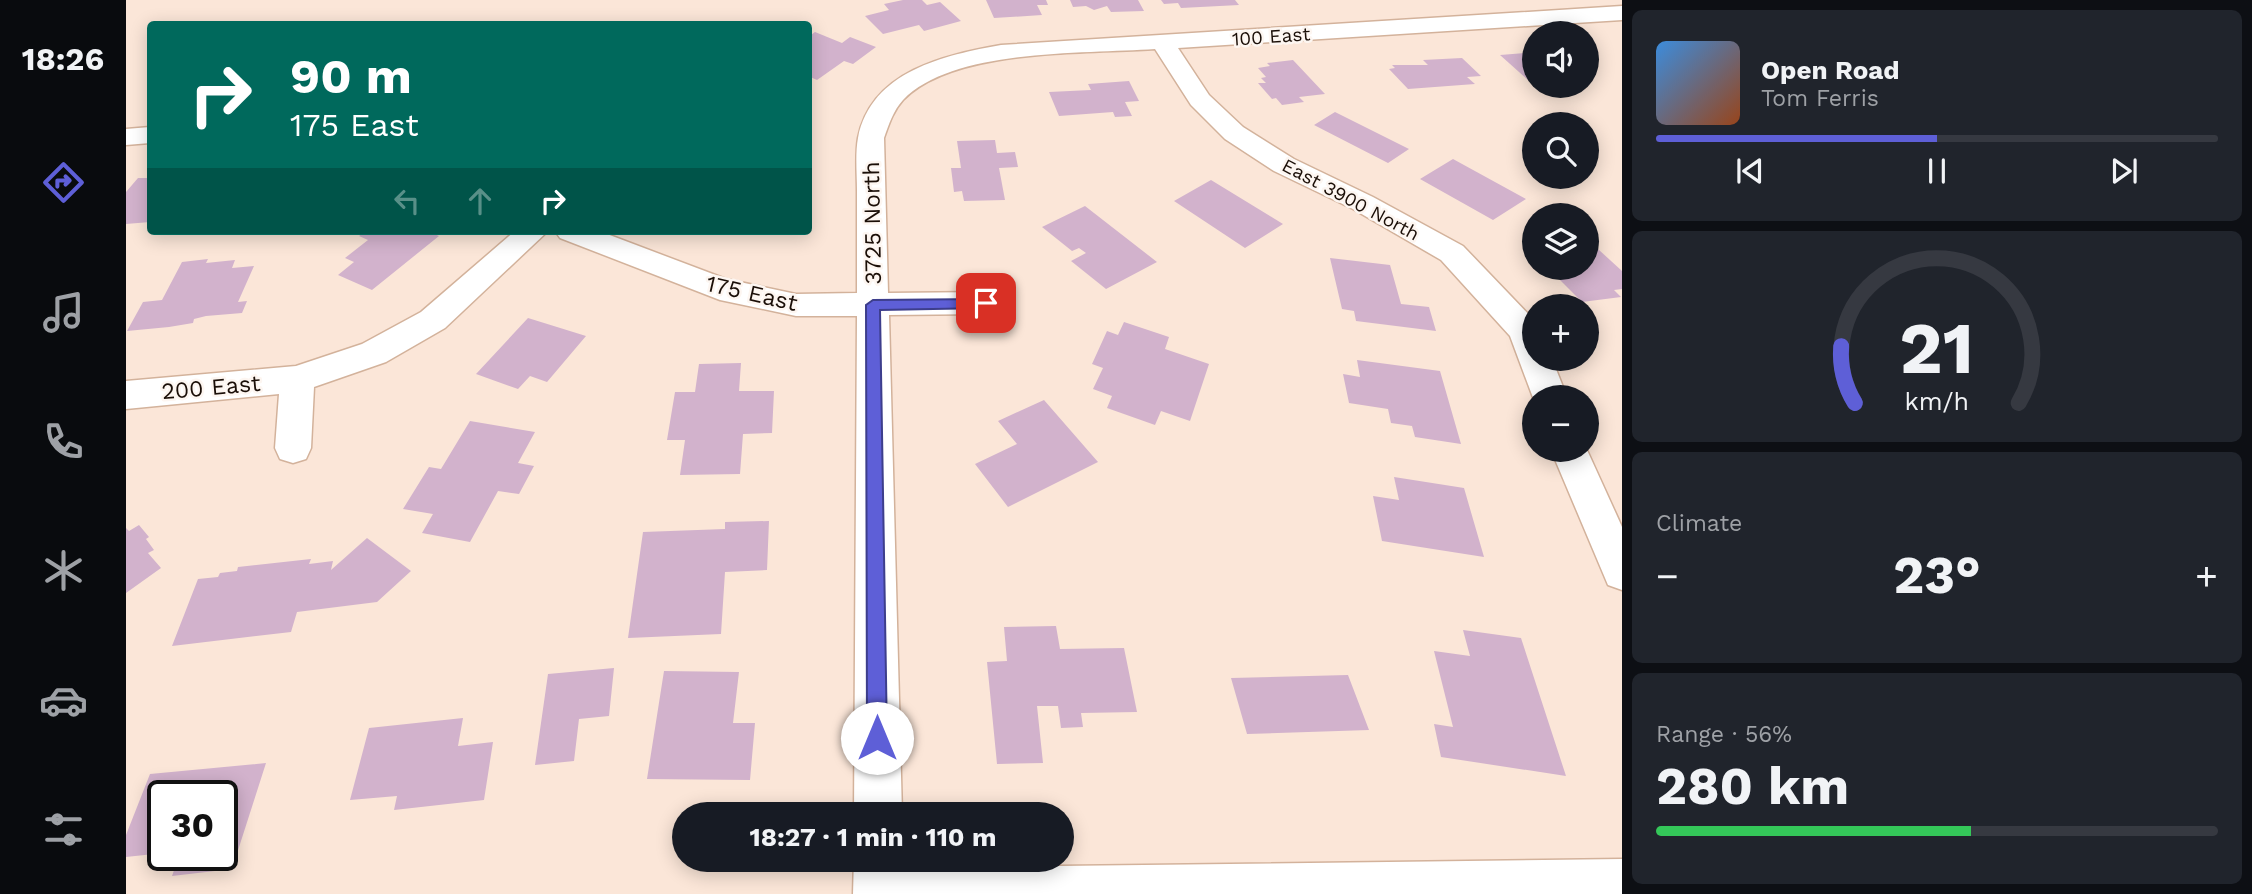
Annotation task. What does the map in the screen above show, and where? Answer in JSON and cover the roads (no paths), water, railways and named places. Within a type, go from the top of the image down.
[{"type":"street","points":[[1370,6],[1390,28]]},
{"type":"street","name":"100 East","points":[[923,73],[961,60],[1001,52],[1622,13]]},
{"type":"street","name":"East 3900 North","points":[[1163,43],[1200,100],[1234,133],[1284,165],[1363,203],[1451,253],[1522,328]]},
{"type":"street","name":"3725 North","points":[[878,802],[871,138],[882,109],[902,86],[923,73]]},
{"type":"street","points":[[126,137],[147,135]]},
{"type":"street","name":"200 East","points":[[126,395],[297,379],[374,353],[433,320],[529,235]]},
{"type":"street","name":"175 East","points":[[580,235],[720,289],[796,305],[986,303]]},
{"type":"street","points":[[293,448],[297,379]]},
{"type":"street","points":[[1574,462],[1622,572]]},
{"type":"street","points":[[879,872],[879,894]]},
{"type":"street","points":[[904,894],[1622,885]]}]
